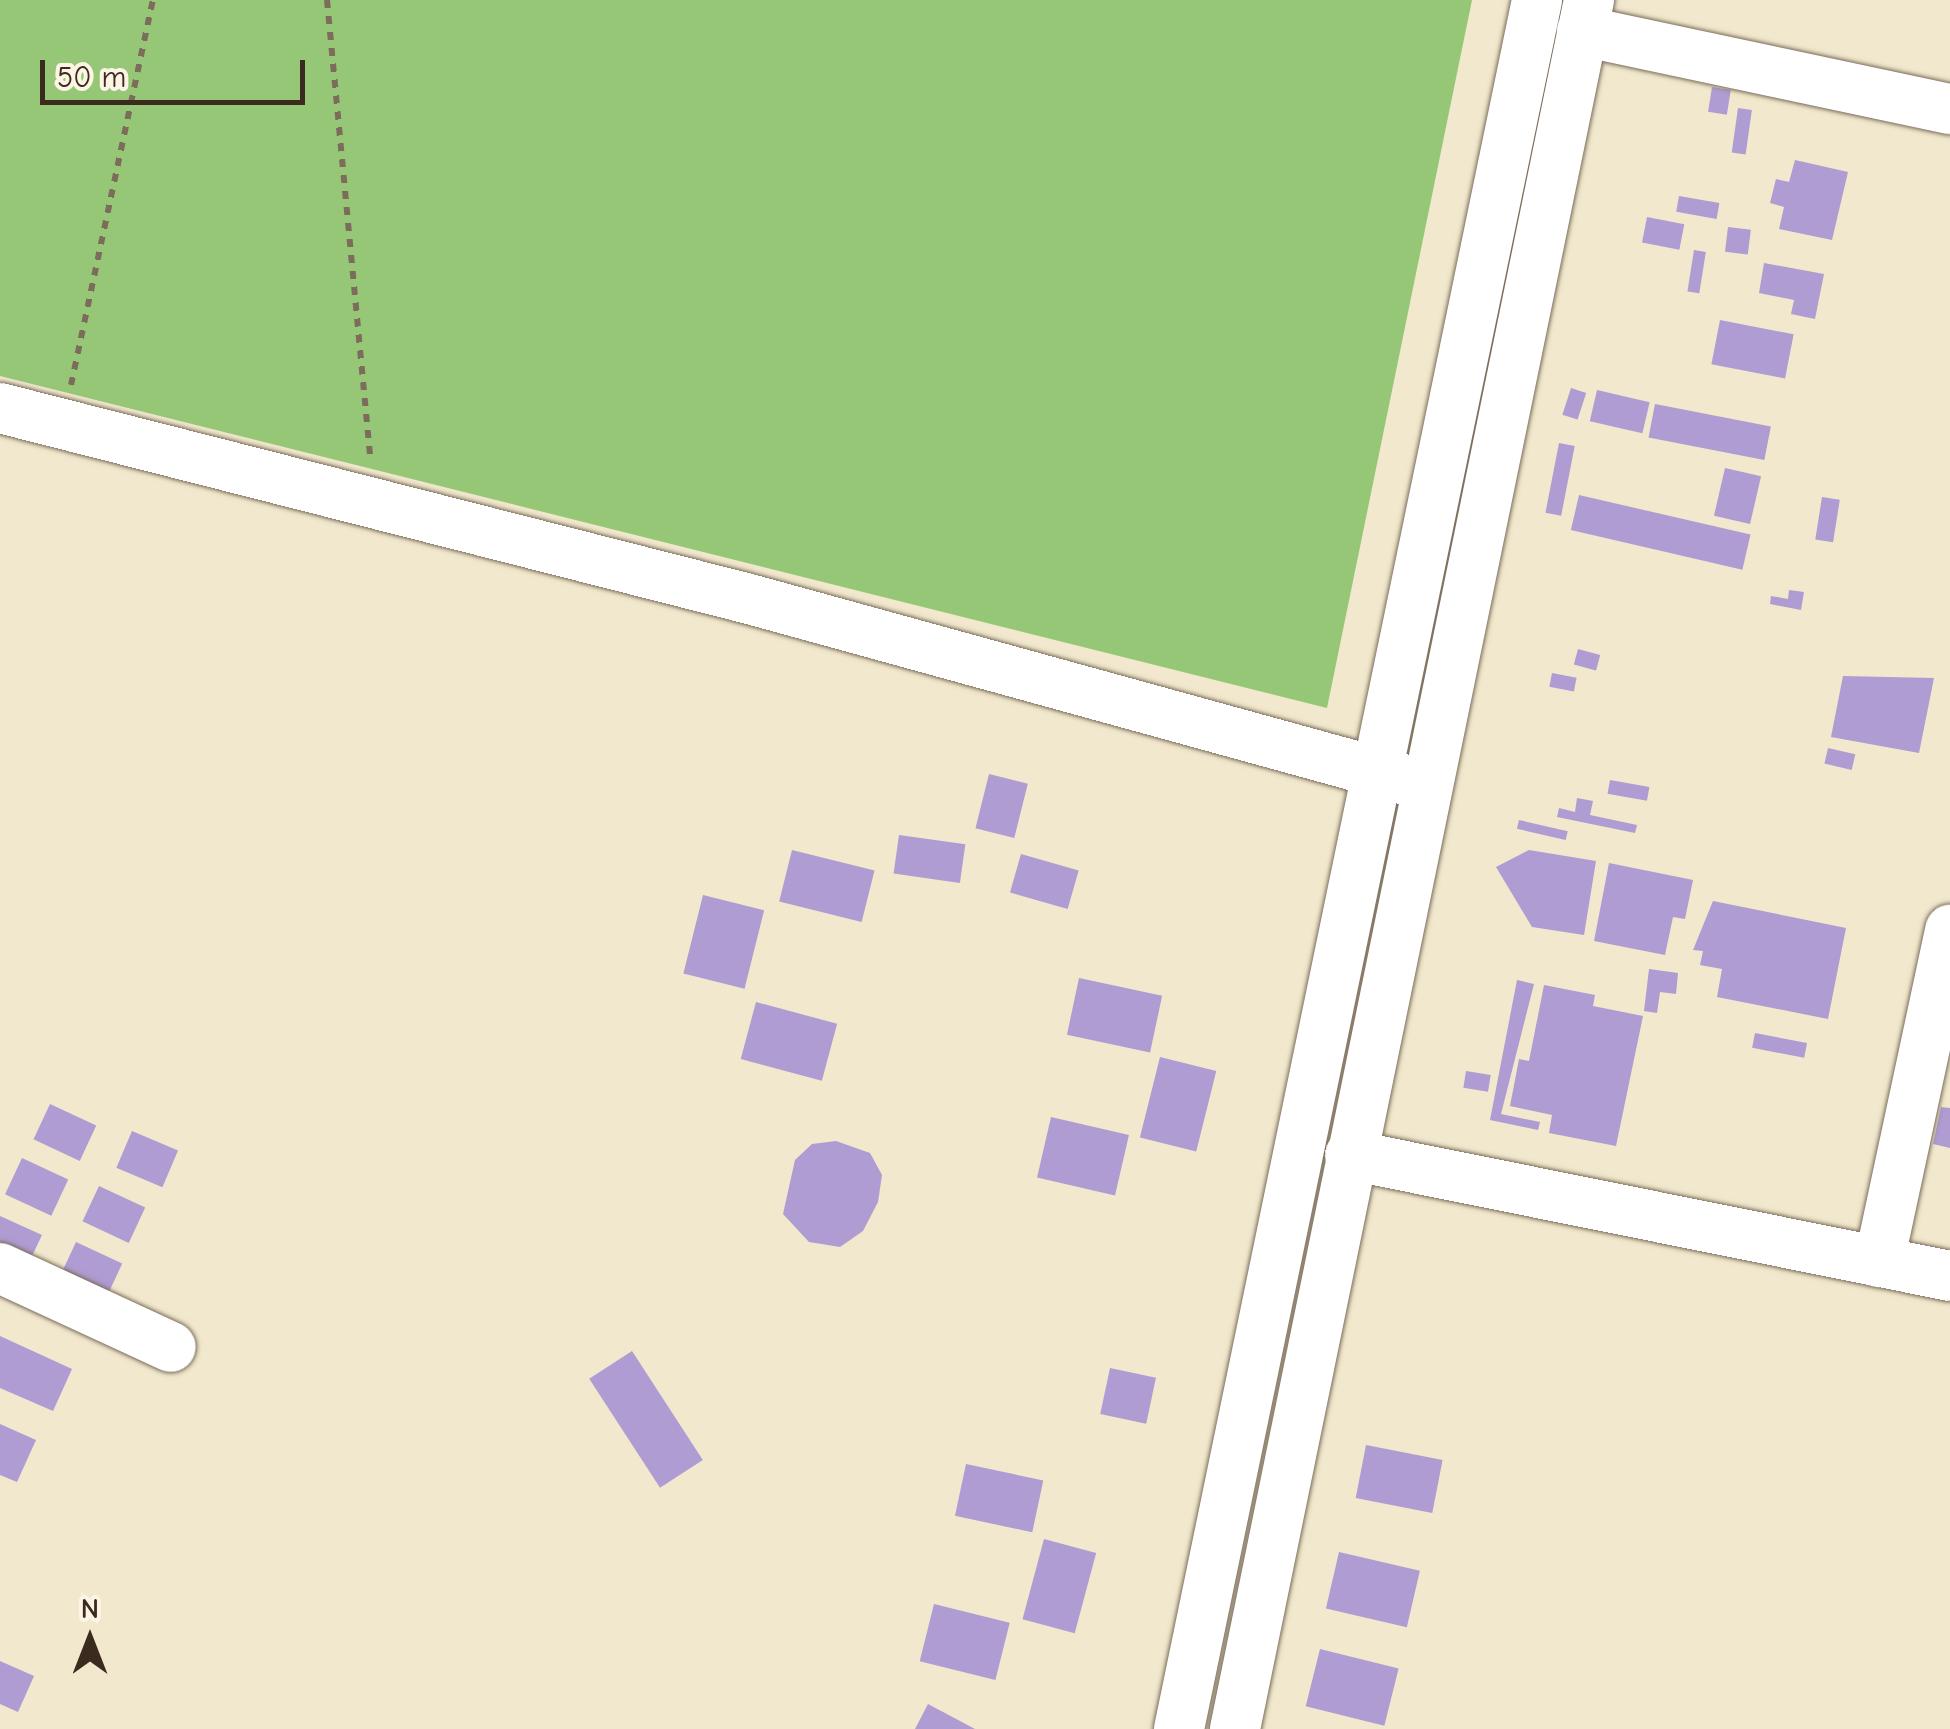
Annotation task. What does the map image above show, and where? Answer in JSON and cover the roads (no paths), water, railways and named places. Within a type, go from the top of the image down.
[{"type":"street","points":[[1178,1729],[1537,0]]},
{"type":"street","points":[[1234,1729],[1585,16],[1950,109]]},
{"type":"street","points":[[0,408],[374,500],[1427,786]]},
{"type":"street","points":[[1878,1262],[1950,930]]},
{"type":"street","points":[[1350,1155],[1950,1276]]},
{"type":"street","points":[[0,1268],[170,1347]]}]
